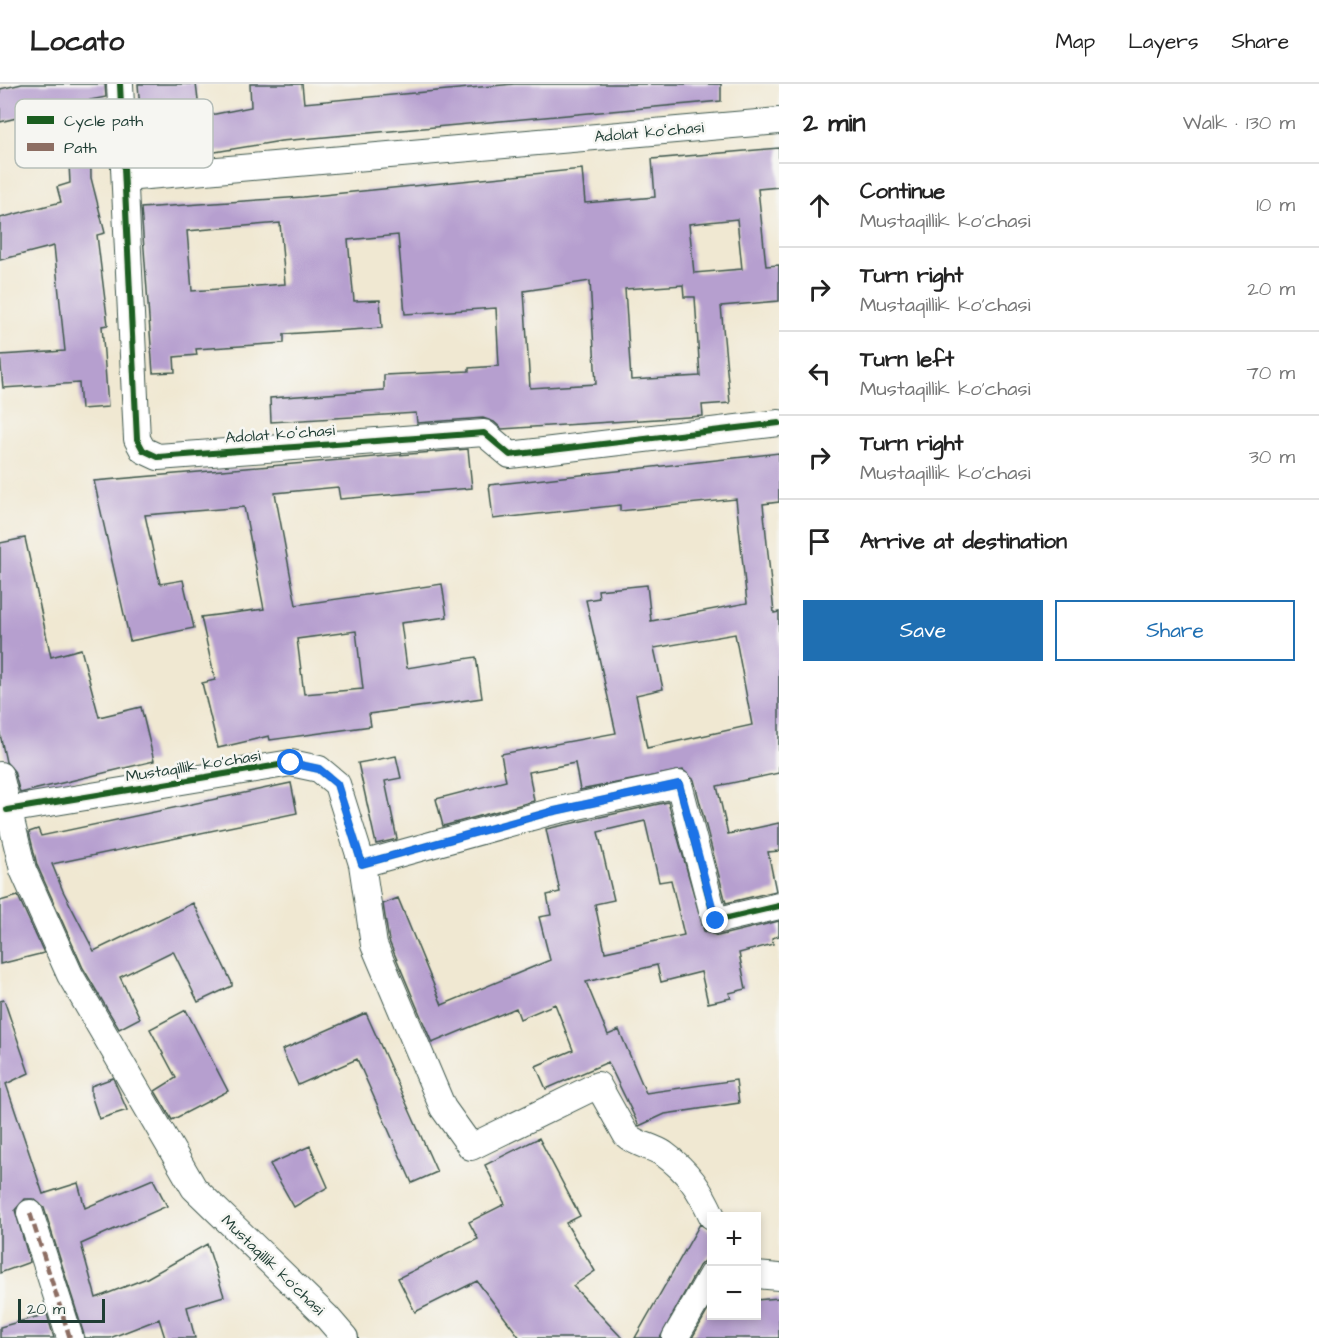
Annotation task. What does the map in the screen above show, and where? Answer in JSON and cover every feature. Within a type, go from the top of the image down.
[{"type":"street","name":"Adolat koʻchasi","points":[[120,84],[121,99]]},
{"type":"street","name":"Adolat koʻchasi","points":[[124,178],[779,121]]},
{"type":"street","name":"Adolat koʻchasi","points":[[124,168],[137,439],[143,450],[158,457],[484,433],[510,455],[779,423]]},
{"type":"street","name":"Mustaqillik ko‘chasi","points":[[8,810],[291,763],[319,769],[337,784],[362,864],[374,945],[443,1108],[471,1148],[598,1085],[626,1135],[663,1154],[696,1183],[710,1212]]},
{"type":"street","name":"Mustaqillik ko‘chasi","points":[[0,775],[8,810],[11,873],[194,1188],[326,1316],[345,1338]]},
{"type":"street","points":[[362,864],[550,812],[679,784],[716,921],[779,906]]},
{"type":"street","points":[[30,1213],[70,1338]]},
{"type":"street","points":[[761,1275],[779,1277]]},
{"type":"street","points":[[675,1338],[707,1281]]},
{"type":"building","points":[[22,84],[105,84],[106,97],[15,99],[15,118],[0,122],[0,89]]},
{"type":"building","points":[[138,84],[196,84],[198,99],[139,99]]},
{"type":"building","points":[[250,84],[302,84],[304,103],[514,84],[721,84],[721,101],[281,141],[213,152],[213,114],[251,107]]},
{"type":"building","points":[[779,148],[779,187],[758,189],[766,266],[779,265],[779,301],[721,306],[730,403],[702,405],[703,416],[502,429],[494,422],[483,418],[417,423],[416,413],[271,422],[270,398],[384,390],[384,375],[469,371],[469,368],[499,366],[496,308],[405,314],[398,235],[348,240],[354,301],[380,300],[382,328],[284,334],[284,343],[196,349],[197,355],[174,357],[175,372],[153,373],[141,208],[303,197],[582,169],[585,203],[655,197],[652,159]],"holes":[[[737,219],[742,269],[694,273],[689,224]],[[280,223],[285,284],[192,291],[187,231]],[[590,281],[596,384],[530,388],[524,291]],[[683,285],[684,297],[695,297],[700,376],[631,380],[625,289]]]},
{"type":"building","points":[[69,168],[91,168],[91,178],[105,233],[97,235],[108,325],[102,326],[108,407],[81,409],[79,383],[3,388],[0,355],[65,351],[54,246],[0,260],[0,218],[61,202],[57,187],[70,183]]},
{"type":"building","points":[[468,449],[472,488],[340,499],[338,487],[275,493],[296,605],[442,584],[447,617],[401,623],[407,668],[476,657],[482,698],[369,714],[371,726],[270,740],[269,736],[218,748],[202,683],[215,680],[201,617],[264,609],[244,507],[145,515],[160,584],[183,580],[194,628],[130,641],[94,481]],"holes":[[[356,631],[363,689],[304,694],[297,639]]]},
{"type":"building","points":[[779,453],[779,502],[763,504],[774,613],[779,612],[779,773],[717,786],[728,834],[779,823],[779,851],[768,852],[776,891],[726,903],[694,780],[683,770],[580,790],[575,763],[529,772],[534,801],[443,826],[436,799],[506,781],[501,754],[616,733],[586,600],[599,598],[598,590],[647,585],[651,621],[747,603],[736,499],[620,511],[620,505],[493,519],[489,485]],"holes":[[[735,634],[752,725],[647,748],[636,695],[663,689],[654,648]]]},
{"type":"building","points":[[25,538],[51,657],[81,649],[99,717],[141,707],[154,761],[20,793],[14,771],[6,762],[0,734],[0,543]]},
{"type":"building","points":[[396,756],[401,778],[385,781],[397,839],[376,844],[358,763]]},
{"type":"building","points":[[291,783],[297,813],[52,864],[63,891],[94,951],[193,903],[232,983],[232,986],[198,1002],[173,951],[120,977],[140,1018],[119,1029],[83,968],[37,865],[29,832],[38,829],[41,836]]},
{"type":"building","points":[[668,802],[704,931],[718,936],[779,921],[779,936],[772,938],[773,944],[739,953],[746,989],[729,993],[731,998],[708,1003],[701,972],[661,982],[657,965],[586,982],[608,1035],[619,1030],[646,1093],[736,1080],[739,1103],[665,1114],[639,1126],[608,1062],[546,1089],[536,1066],[573,1050],[555,1004],[520,1019],[516,1008],[432,1043],[389,941],[383,904],[398,898],[442,1005],[550,960],[539,917],[551,915],[547,895],[560,892],[546,829]],"holes":[[[645,821],[659,882],[671,880],[684,935],[605,952],[595,904],[614,900],[598,832]]]},
{"type":"building","points":[[18,896],[44,953],[0,964],[0,901]]},
{"type":"building","points":[[4,1000],[29,1073],[6,1084],[43,1194],[78,1183],[85,1208],[153,1179],[167,1206],[81,1244],[96,1298],[147,1278],[207,1244],[224,1296],[187,1307],[195,1338],[165,1338],[159,1319],[110,1338],[85,1338],[44,1208],[34,1199],[25,1199],[15,1210],[30,1262],[0,1273],[0,1001]]},
{"type":"building","points":[[186,1010],[228,1091],[172,1120],[155,1091],[176,1078],[150,1029]]},
{"type":"building","points":[[366,1013],[437,1172],[412,1183],[357,1059],[298,1085],[282,1050]]},
{"type":"building","points":[[113,1078],[127,1110],[99,1119],[91,1095],[91,1086]]},
{"type":"building","points":[[539,1138],[580,1216],[566,1223],[595,1271],[573,1286],[622,1338],[520,1338],[477,1281],[415,1312],[398,1278],[478,1239],[469,1222],[505,1204],[485,1165]]},
{"type":"building","points":[[310,1146],[328,1187],[294,1207],[270,1164]]},
{"type":"building","points":[[700,1224],[707,1228],[707,1257],[699,1266],[660,1338],[635,1338]]},
{"type":"building","points":[[779,1298],[779,1338],[692,1338],[707,1312],[707,1320],[761,1320],[761,1300]]},
{"type":"building","points":[[47,1314],[54,1338],[0,1338],[0,1327]]},
{"type":"marked path","points":[[30,1213],[70,1338]]},
{"type":"cycle path","points":[[120,84],[121,99]]},
{"type":"cycle path","points":[[124,168],[137,439],[143,450],[158,457],[484,433],[510,455],[779,423]]},
{"type":"cycle path","points":[[7,810],[291,763],[319,769],[337,784],[362,864],[550,812],[679,784],[715,921],[779,906]]},
{"type":"route","points":[[291,763],[319,769],[337,784],[362,864],[550,812],[679,784],[716,921]]}]
